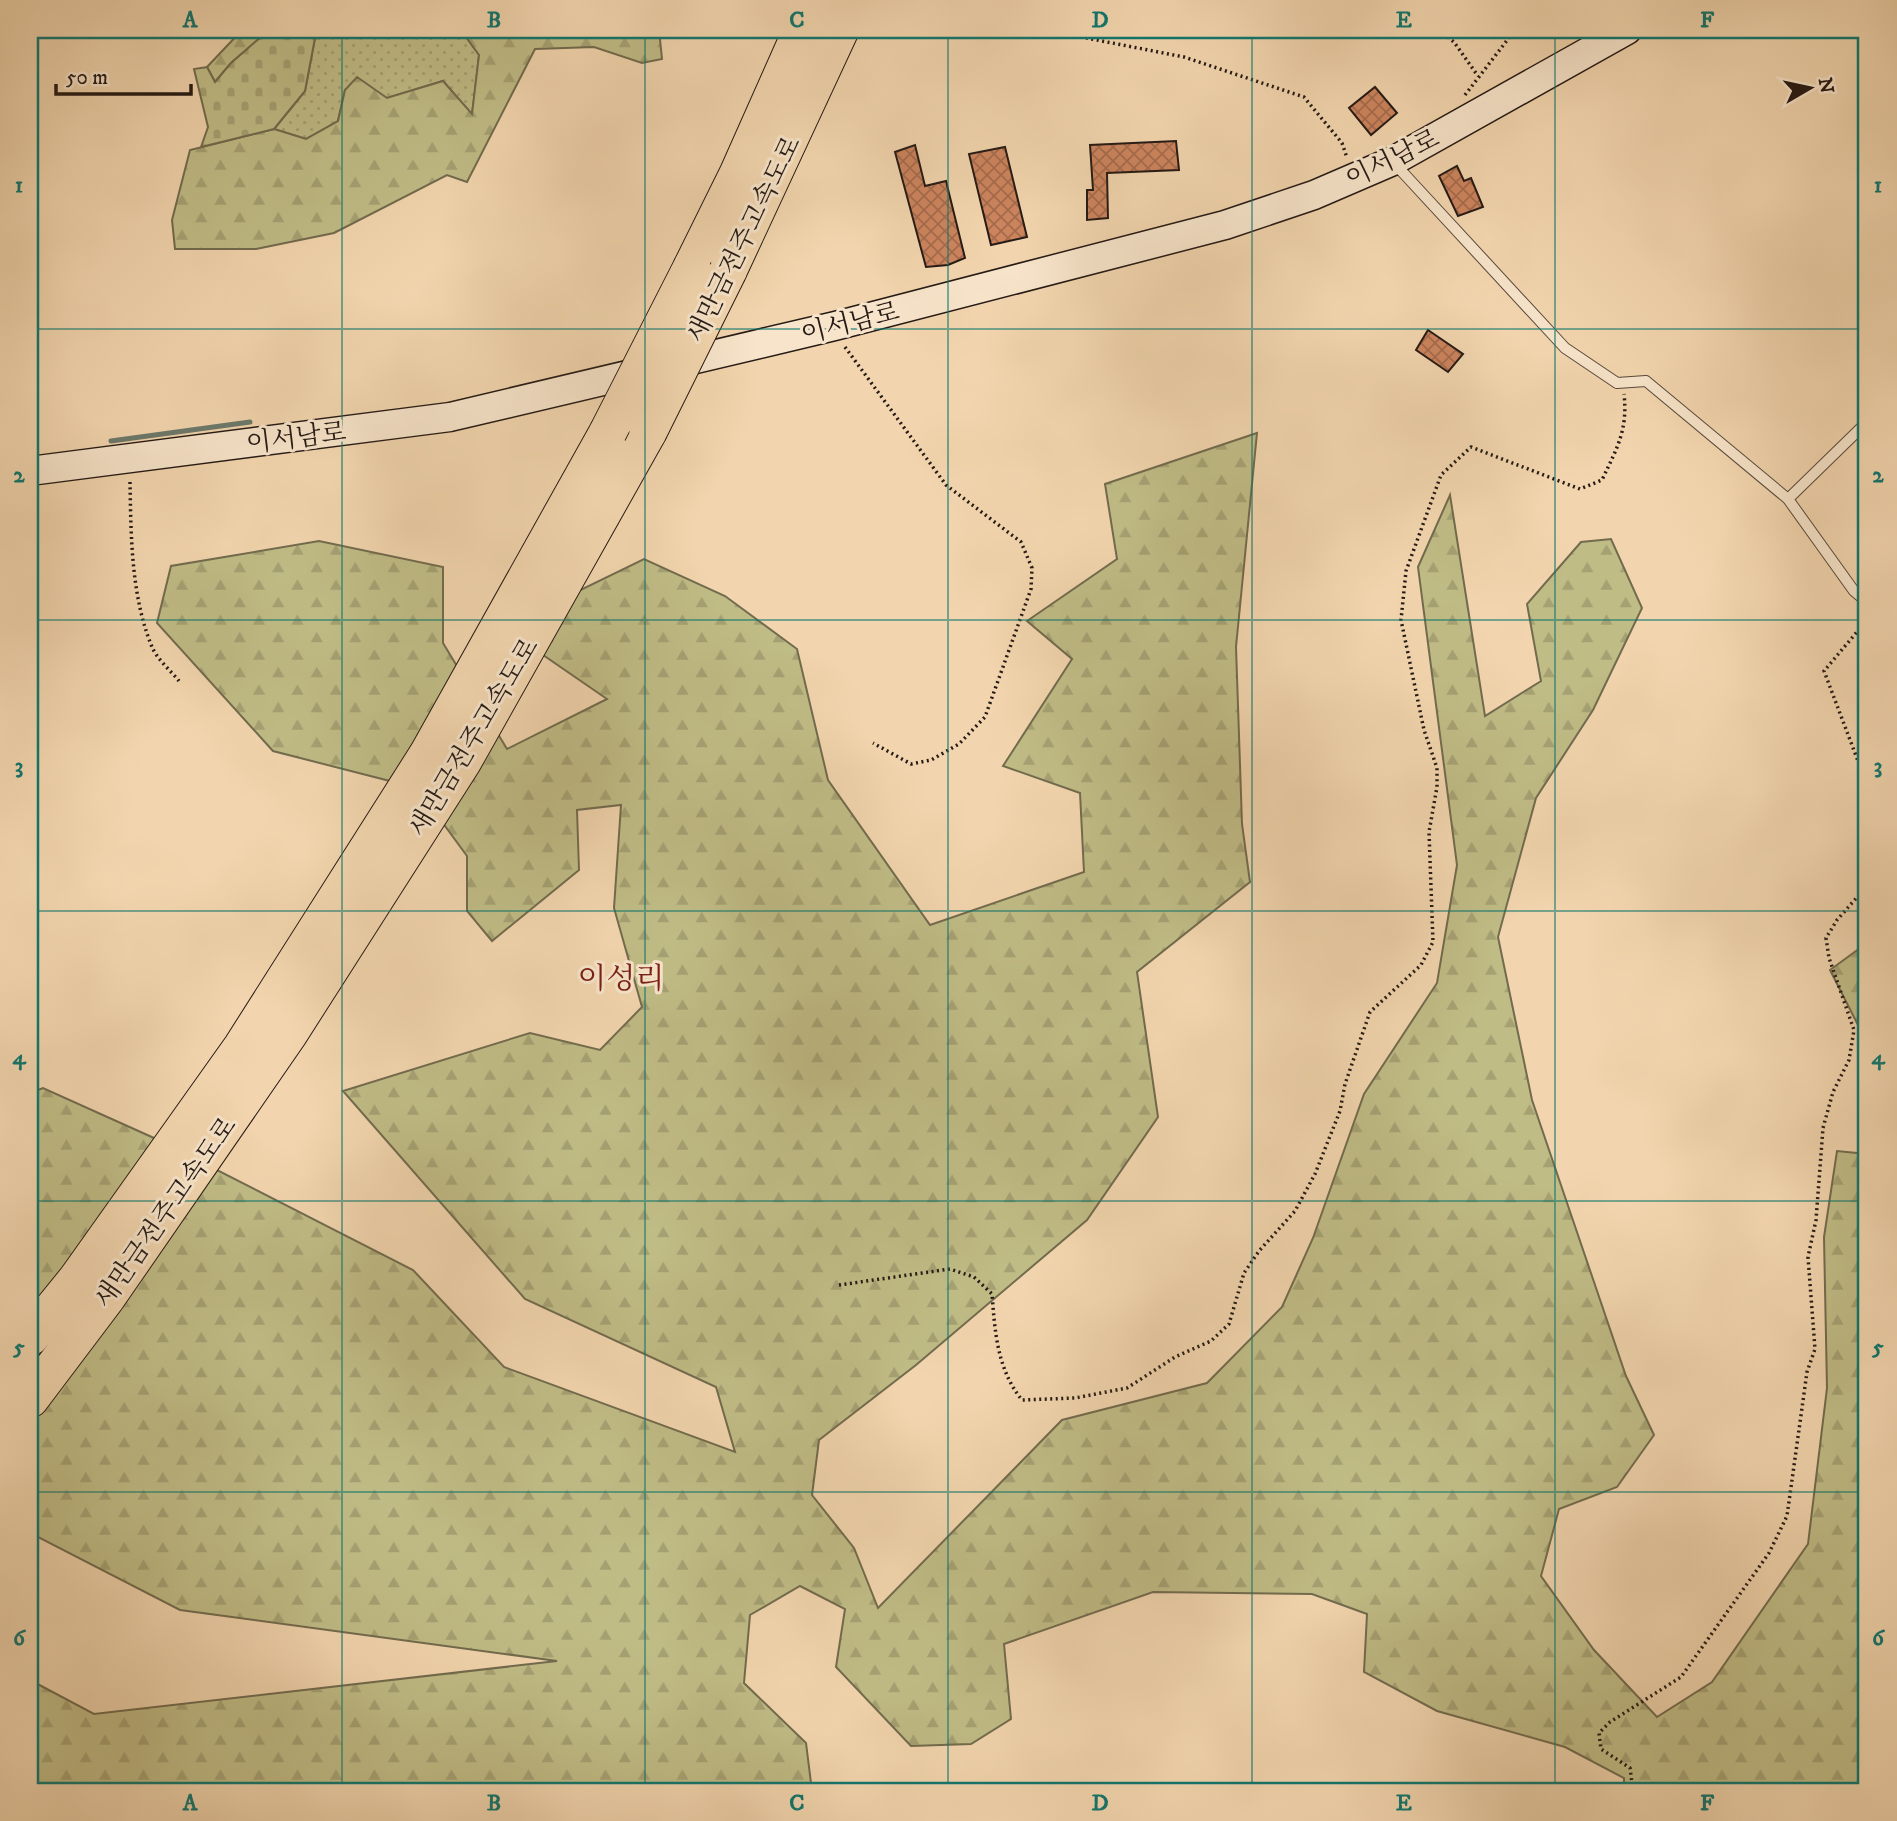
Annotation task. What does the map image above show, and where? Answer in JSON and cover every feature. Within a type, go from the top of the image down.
[{"type":"highway","name":"새만금전주고속도로","points":[[30,1399],[107,1297],[288,1035],[470,749],[648,432],[710,269],[738,174],[803,30]]},
{"type":"highway","name":"새만금전주고속도로","points":[[30,1337],[77,1279],[242,1047],[428,754],[608,432],[710,269],[840,30]]},
{"type":"main road","name":"이서남로","points":[[32,474],[130,458],[450,417],[835,326],[1225,225],[1393,161],[1627,30]]},
{"type":"lane","points":[[1393,161],[1565,348],[1617,383],[1646,380],[1788,499],[1854,591],[1867,602]]},
{"type":"lane","points":[[1788,499],[1867,422]]},
{"type":"path","points":[[1026,30],[1066,34],[1184,57],[1304,97],[1342,143],[1354,177]]},
{"type":"path","points":[[1439,30],[1454,42],[1478,76]]},
{"type":"path","points":[[1464,97],[1515,30]]},
{"type":"path","points":[[835,326],[848,355],[946,485],[1021,542],[1032,568],[1031,589],[985,717],[960,744],[931,760],[912,764],[873,743]]},
{"type":"path","points":[[839,1285],[950,1269],[974,1277],[992,1294],[996,1345],[1011,1386],[1022,1400],[1074,1398],[1127,1388],[1175,1357],[1211,1341],[1229,1324],[1244,1273],[1259,1251],[1295,1211],[1315,1174],[1340,1111],[1345,1084],[1370,1012],[1421,965],[1433,942],[1429,832],[1437,787],[1437,768],[1424,730],[1401,620],[1406,571],[1441,475],[1471,447],[1580,489],[1602,480],[1621,440],[1627,419],[1623,382]]},
{"type":"path","points":[[130,458],[131,539],[139,598],[153,649],[179,681]]},
{"type":"path","points":[[1867,620],[1824,671],[1861,769],[1867,774]]},
{"type":"path","points":[[1633,1791],[1630,1768],[1601,1749],[1598,1733],[1610,1722],[1681,1677],[1769,1553],[1787,1516],[1807,1372],[1815,1349],[1808,1257],[1816,1220],[1823,1128],[1833,1092],[1849,1060],[1854,1030],[1829,958],[1826,938],[1859,894],[1867,891]]},
{"type":"green space","points":[[242,30],[269,30],[231,63],[215,82],[207,67]]},
{"type":"green space","points":[[269,30],[314,30],[315,38],[305,91],[274,129],[201,147],[208,127],[194,69],[207,67],[215,82],[231,63]]},
{"type":"green space","points":[[314,30],[461,30],[479,55],[472,115],[443,81],[387,98],[345,90],[338,121],[306,139],[274,129],[305,91],[315,38]]},
{"type":"green space","points":[[461,30],[659,30],[662,59],[642,63],[594,47],[535,49],[467,182],[447,175],[334,233],[256,249],[175,249],[172,220],[190,150],[274,129],[306,139],[338,121],[345,90],[357,77],[387,98],[443,81],[472,114],[479,55]]},
{"type":"green space","points":[[1257,433],[1236,647],[1242,824],[1250,882],[1137,972],[1158,1117],[1087,1220],[916,1365],[819,1440],[812,1495],[854,1548],[878,1608],[1062,1420],[1207,1383],[1282,1307],[1313,1238],[1364,1094],[1437,983],[1457,865],[1418,567],[1450,495],[1485,716],[1541,681],[1527,604],[1581,542],[1611,539],[1642,608],[1593,710],[1536,798],[1498,937],[1532,1100],[1626,1376],[1654,1435],[1617,1487],[1559,1509],[1541,1576],[1594,1650],[1657,1717],[1712,1682],[1808,1544],[1827,1388],[1824,1237],[1837,1151],[1867,1154],[1867,1791],[1624,1791],[1624,1778],[1565,1747],[1437,1711],[1364,1672],[1367,1614],[1312,1594],[1153,1592],[1004,1644],[1011,1719],[971,1744],[911,1746],[836,1667],[845,1609],[800,1586],[750,1615],[744,1683],[806,1743],[812,1791],[30,1791],[30,1680],[94,1714],[557,1661],[180,1610],[30,1533],[30,1093],[43,1088],[154,1138],[413,1270],[504,1367],[735,1452],[716,1387],[525,1299],[343,1091],[530,1033],[600,1050],[642,1007],[614,908],[621,805],[577,810],[579,870],[492,941],[467,911],[467,856],[417,788],[273,751],[157,623],[171,566],[319,541],[443,567],[443,643],[507,749],[607,699],[530,646],[568,596],[644,559],[725,596],[797,649],[828,780],[930,925],[1084,872],[1080,793],[1003,766],[1072,659],[1027,621],[1117,559],[1105,484]]},
{"type":"green space","points":[[1867,943],[1867,1033],[1859,1027],[1830,970]]},
{"type":"building","points":[[1375,87],[1397,113],[1371,135],[1349,108]]},
{"type":"building","points":[[1176,141],[1179,170],[1107,173],[1108,218],[1087,220],[1087,190],[1093,190],[1090,145]]},
{"type":"building","points":[[915,145],[925,186],[946,181],[965,258],[948,265],[926,267],[895,152]]},
{"type":"building","points":[[1005,147],[1027,237],[991,245],[969,154]]},
{"type":"building","points":[[1457,166],[1464,181],[1471,178],[1483,207],[1458,216],[1439,176]]},
{"type":"building","points":[[1428,330],[1463,354],[1448,372],[1416,350]]},
{"type":"waterway","points":[[111,441],[250,422]]},
{"type":"district","name":"이성리","points":[[621,978]]}]
